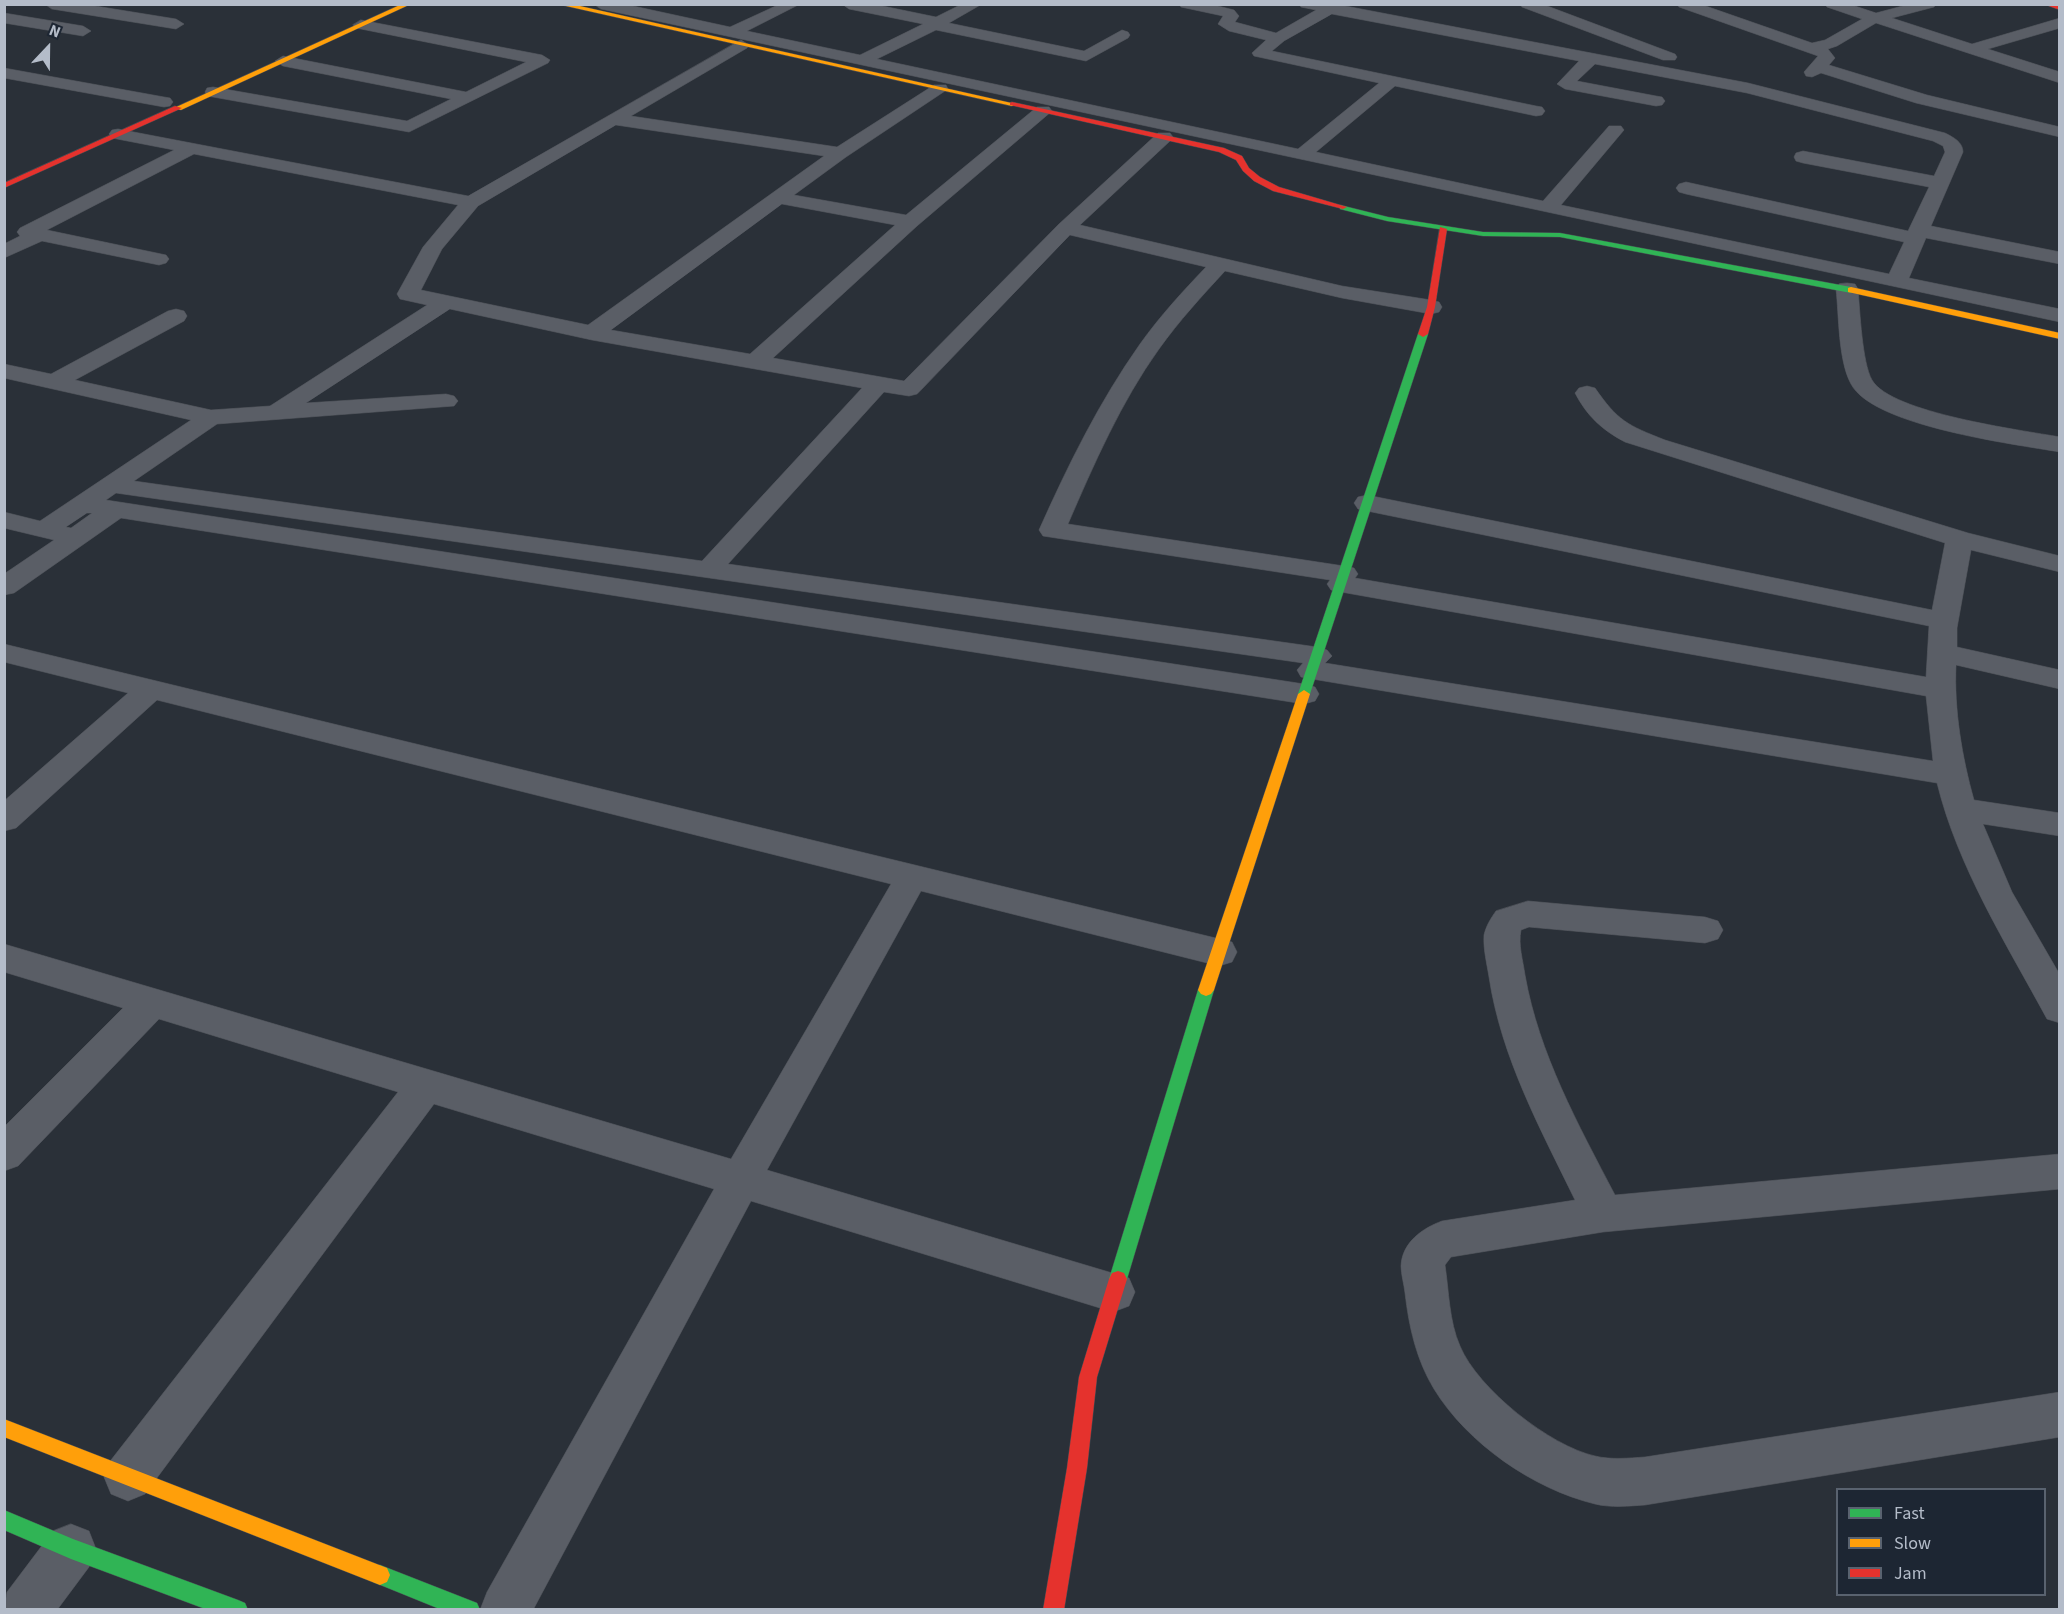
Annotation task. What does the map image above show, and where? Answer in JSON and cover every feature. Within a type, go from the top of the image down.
[{"type":"street","points":[[4,10],[22,4]]},
{"type":"street","points":[[52,4],[176,24]]},
{"type":"street","points":[[114,14],[140,4]]},
{"type":"street","points":[[4,172],[384,4]]},
{"type":"street","points":[[4,186],[408,4]]},
{"type":"street","points":[[560,4],[862,60],[2060,316]]},
{"type":"street","points":[[601,4],[940,89],[1221,150],[1239,158],[1246,169],[1257,179],[1276,189],[1387,219],[1483,234],[1560,235],[1846,289],[2060,336]]},
{"type":"street","points":[[642,14],[666,4]]},
{"type":"street","points":[[793,4],[736,38],[612,119],[471,202],[433,247],[408,294],[592,333],[757,360],[909,389],[1066,228],[1164,137]]},
{"type":"street","points":[[849,4],[1086,56],[1122,35]]},
{"type":"street","points":[[862,60],[975,4]]},
{"type":"street","points":[[1186,4],[1229,13],[1231,16],[1226,24],[1278,38]]},
{"type":"street","points":[[1306,4],[1748,88],[1939,137],[1949,142],[1954,152],[1897,280]]},
{"type":"street","points":[[1527,4],[1748,88]]},
{"type":"street","points":[[1684,4],[1824,53],[1827,58],[1785,98]]},
{"type":"street","points":[[1832,4],[1872,19],[2060,78]]},
{"type":"street","points":[[1813,48],[1831,43],[1872,19],[1929,4]]},
{"type":"street","points":[[2048,4],[2060,8]]},
{"type":"street","points":[[1331,8],[1278,38],[1260,52],[1390,82],[1536,111]]},
{"type":"street","points":[[4,18],[96,33]]},
{"type":"street","points":[[1972,49],[2060,23]]},
{"type":"street","points":[[213,92],[410,127],[542,60],[361,25]]},
{"type":"street","points":[[1591,58],[1565,84],[1656,102]]},
{"type":"street","points":[[283,61],[467,97]]},
{"type":"street","points":[[1817,66],[1922,99],[2060,132]]},
{"type":"street","points":[[4,73],[164,102]]},
{"type":"street","points":[[1304,154],[1390,82]]},
{"type":"street","points":[[592,333],[840,153],[940,89]]},
{"type":"street","points":[[757,360],[910,222],[1042,111]]},
{"type":"street","points":[[612,119],[840,153]]},
{"type":"street","points":[[1548,208],[1615,130]]},
{"type":"street","points":[[118,134],[471,202]]},
{"type":"street","points":[[1239,158],[1259,145]]},
{"type":"street","points":[[159,259],[27,232],[192,148]]},
{"type":"street","points":[[1803,157],[1940,183]]},
{"type":"street","points":[[1686,188],[1916,234],[2060,258]]},
{"type":"street","points":[[777,198],[910,222]]},
{"type":"street","points":[[1560,235],[1576,214]]},
{"type":"street","points":[[1066,228],[1219,266],[1342,292],[1431,307]]},
{"type":"street","points":[[1053,1610],[1077,1468],[1088,1377],[1190,1038],[1431,307],[1443,229]]},
{"type":"street","points":[[4,252],[40,234]]},
{"type":"street","points":[[1219,266],[1167,322],[1141,358],[1090,444],[1052,530],[1342,579],[1940,689]]},
{"type":"street","points":[[1846,289],[1862,384],[1877,398],[1902,410],[1933,418],[2060,445]]},
{"type":"street","points":[[278,411],[446,302]]},
{"type":"street","points":[[54,382],[176,316]]},
{"type":"street","points":[[4,371],[211,417],[446,401]]},
{"type":"street","points":[[708,570],[879,383]]},
{"type":"street","points":[[1587,393],[1595,409],[1611,424],[1637,438],[1959,538],[2060,564]]},
{"type":"street","points":[[4,587],[76,538],[113,497],[211,417]]},
{"type":"street","points":[[113,497],[1311,673]]},
{"type":"street","points":[[44,530],[83,504],[113,497],[708,570],[1311,673],[1951,775]]},
{"type":"street","points":[[1368,503],[1946,621]]},
{"type":"street","points":[[4,520],[76,538]]},
{"type":"street","points":[[1959,538],[1943,628],[1940,689],[1951,775],[1960,809],[1995,892],[2060,1009]]},
{"type":"street","points":[[4,653],[1219,952]]},
{"type":"street","points":[[1942,653],[2060,680]]},
{"type":"street","points":[[4,820],[151,689]]},
{"type":"street","points":[[1960,809],[2060,825]]},
{"type":"street","points":[[505,1610],[741,1179],[912,877]]},
{"type":"street","points":[[1603,1214],[1532,1069],[1517,1024],[1507,981],[1501,933],[1509,920],[1528,914],[1705,930]]},
{"type":"street","points":[[4,958],[1113,1292]]},
{"type":"street","points":[[4,1154],[152,1003]]},
{"type":"street","points":[[128,1477],[426,1085]]},
{"type":"street","points":[[2060,1171],[1603,1214],[1442,1239],[1432,1245],[1423,1265],[1434,1336],[1451,1376],[1465,1395],[1482,1412],[1545,1461],[1596,1480],[1645,1481],[2060,1414]]},
{"type":"street","points":[[4,1428],[470,1610]]},
{"type":"street","points":[[4,1520],[71,1549],[238,1610]]},
{"type":"street","points":[[25,1610],[71,1549]]},
{"type":"traffic: fast","points":[[1343,207],[1387,219],[1483,234],[1560,235],[1851,290]]},
{"type":"traffic: fast","points":[[1304,694],[1423,334]]},
{"type":"traffic: fast","points":[[1118,1279],[1206,990]]},
{"type":"traffic: fast","points":[[4,1520],[71,1549],[238,1610]]},
{"type":"traffic: fast","points":[[380,1575],[470,1610]]},
{"type":"traffic: slow","points":[[178,108],[408,4]]},
{"type":"traffic: slow","points":[[560,4],[1012,104]]},
{"type":"traffic: slow","points":[[1851,290],[2060,336]]},
{"type":"traffic: slow","points":[[1206,990],[1304,694]]},
{"type":"traffic: slow","points":[[4,1428],[380,1575]]},
{"type":"traffic: jam","points":[[2048,4],[2060,8]]},
{"type":"traffic: jam","points":[[1012,104],[1221,150],[1239,158],[1246,169],[1257,179],[1276,189],[1343,207]]},
{"type":"traffic: jam","points":[[4,186],[178,108]]},
{"type":"traffic: jam","points":[[1423,334],[1431,307],[1443,229]]},
{"type":"traffic: jam","points":[[1053,1610],[1077,1468],[1088,1377],[1118,1279]]}]
